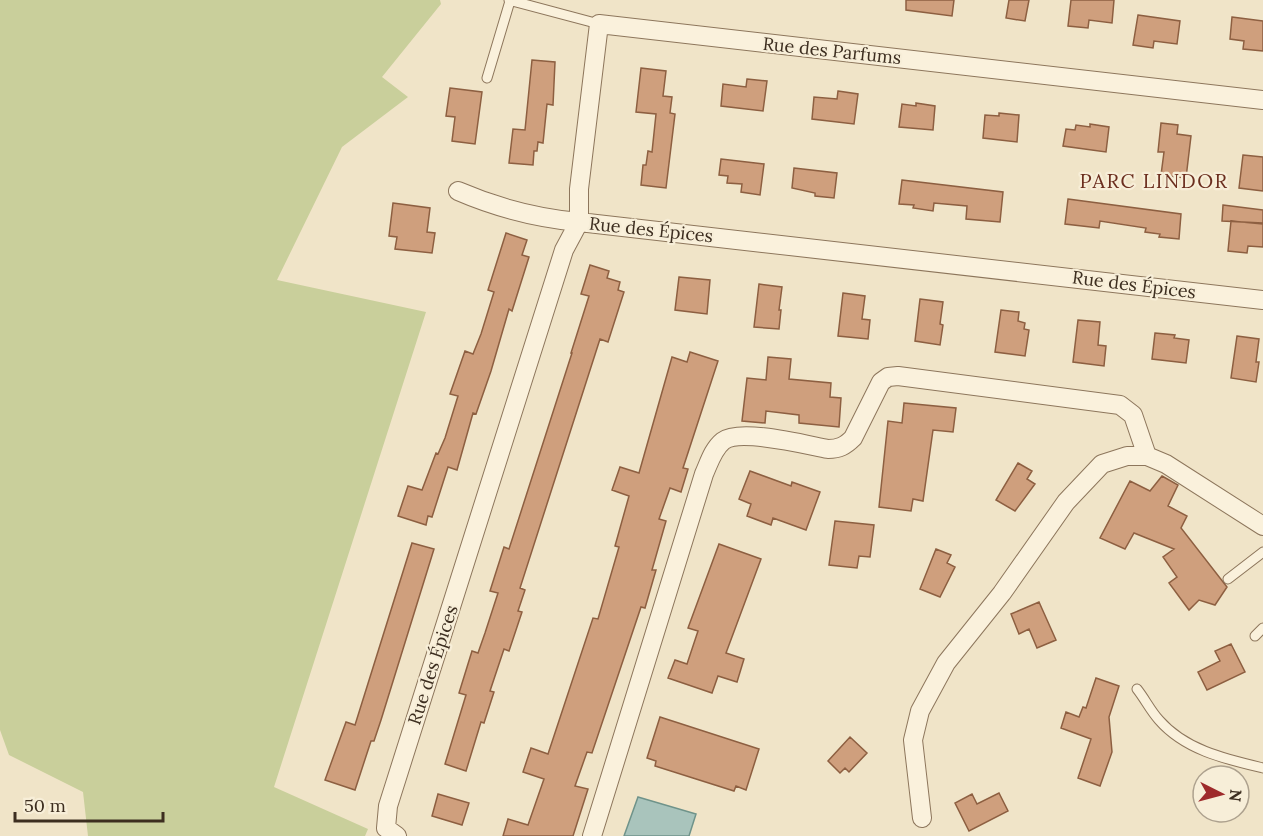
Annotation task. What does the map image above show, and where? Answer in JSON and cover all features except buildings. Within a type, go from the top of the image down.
[{"type":"street","name":"Rue des Parfums","points":[[599,24],[1263,100]]},
{"type":"street","points":[[458,191],[477,199],[548,219],[579,222],[579,189],[599,24]]},
{"type":"street","name":"Rue des Épices","points":[[389,833],[388,806],[560,261],[579,222],[1263,300]]},
{"type":"street","points":[[592,836],[704,474],[712,455],[722,442],[734,436],[747,435],[838,449],[853,438],[881,382],[888,377],[898,376],[1120,405],[1133,415],[1147,456]]},
{"type":"street","points":[[922,818],[914,740],[920,711],[946,663],[1002,593],[1066,502],[1102,464],[1127,456],[1147,456],[1166,464],[1263,526]]},
{"type":"lane","points":[[486,78],[510,0],[599,24]]},
{"type":"lane","points":[[1227,579],[1263,552]]},
{"type":"lane","points":[[1255,636],[1263,628]]},
{"type":"lane","points":[[1137,689],[1157,718],[1174,734],[1194,747],[1263,768]]},
{"type":"green space","points":[[0,0],[440,0],[441,4],[382,77],[408,97],[342,147],[277,280],[426,312],[274,787],[368,829],[365,836],[88,836],[83,792],[9,755],[0,730]]},
{"type":"water","points":[[638,797],[696,814],[689,836],[624,836]]},
{"type":"district","name":"PARC LINDOR","points":[[1154,181]]}]
